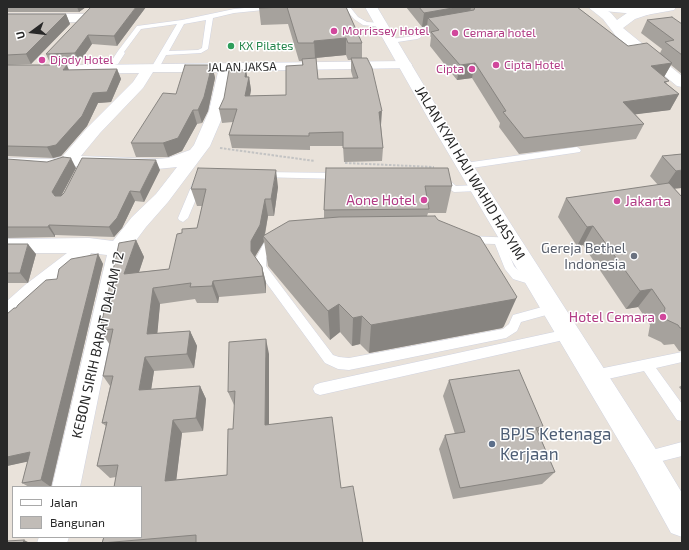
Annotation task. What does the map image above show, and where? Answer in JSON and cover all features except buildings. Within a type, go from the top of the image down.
[{"type":"main road","name":"JALAN KYAI HAJI WAHID HASYIM","points":[[371,7],[466,167],[506,241],[535,279],[645,458],[674,491],[682,522]]},
{"type":"main road","points":[[604,7],[646,11],[670,7]]},
{"type":"street","points":[[594,7],[607,16],[616,27],[682,83]]},
{"type":"street","points":[[616,27],[631,16],[646,11]]},
{"type":"street","points":[[7,18],[87,15],[70,31]]},
{"type":"street","points":[[36,70],[46,58]]},
{"type":"street","name":"JALAN JAKSA","points":[[7,70],[110,66],[152,68],[405,65]]},
{"type":"street","name":"KEBON SIRIH BARAT DALAM 12","points":[[66,486],[118,249],[139,222],[162,198],[198,150],[216,112],[226,67]]},
{"type":"street","points":[[78,164],[94,130],[138,85],[152,68]]},
{"type":"street","points":[[7,163],[53,165],[157,164],[170,163],[198,150]]},
{"type":"street","points":[[7,246],[89,245],[118,249]]},
{"type":"street","points":[[7,314],[89,245]]},
{"type":"lane","points":[[110,66],[115,62],[121,53],[120,52],[139,27],[182,22],[234,11],[272,7]]},
{"type":"lane","points":[[347,7],[356,18],[365,24],[382,25]]},
{"type":"lane","points":[[164,52],[199,52],[205,49],[210,17]]},
{"type":"lane","points":[[152,68],[164,52],[182,22]]},
{"type":"lane","points":[[391,41],[415,38],[418,37],[423,29],[448,25]]},
{"type":"lane","points":[[466,167],[578,150]]},
{"type":"lane","points":[[183,218],[200,178],[206,175]]},
{"type":"lane","points":[[253,175],[347,176]]},
{"type":"lane","points":[[431,180],[447,183],[454,189],[478,188]]},
{"type":"lane","points":[[459,240],[506,241]]},
{"type":"lane","points":[[284,245],[268,246],[261,258],[261,267],[329,359],[338,363],[349,364],[506,333],[513,328],[516,318],[553,309]]},
{"type":"lane","points":[[320,389],[568,334]]},
{"type":"lane","points":[[594,376],[682,357]]},
{"type":"lane","points":[[647,364],[682,415]]},
{"type":"lane","points":[[645,458],[682,449]]},
{"type":"path","points":[[198,150],[318,161]]},
{"type":"path","points":[[340,163],[466,167]]},
{"type":"place","name":"Morrissey Hotel","points":[[334,31]]},
{"type":"place","name":"Cemara hotel","points":[[455,33]]},
{"type":"place","name":"KX Pilates","points":[[231,46]]},
{"type":"place","name":"Djody Hotel","points":[[42,60]]},
{"type":"place","name":"Cipta Hotel","points":[[496,65]]},
{"type":"place","name":"Cipta","points":[[472,69]]},
{"type":"place","name":"Aone Hotel","points":[[424,200]]},
{"type":"place","name":"Jakarta","points":[[617,201]]},
{"type":"place","name":"Gereja Bethel Indonesia","points":[[634,256]]},
{"type":"place","name":"Hotel Cemara","points":[[663,317]]},
{"type":"place","name":"BPJS Ketenaga Kerjaan","points":[[492,444]]}]
